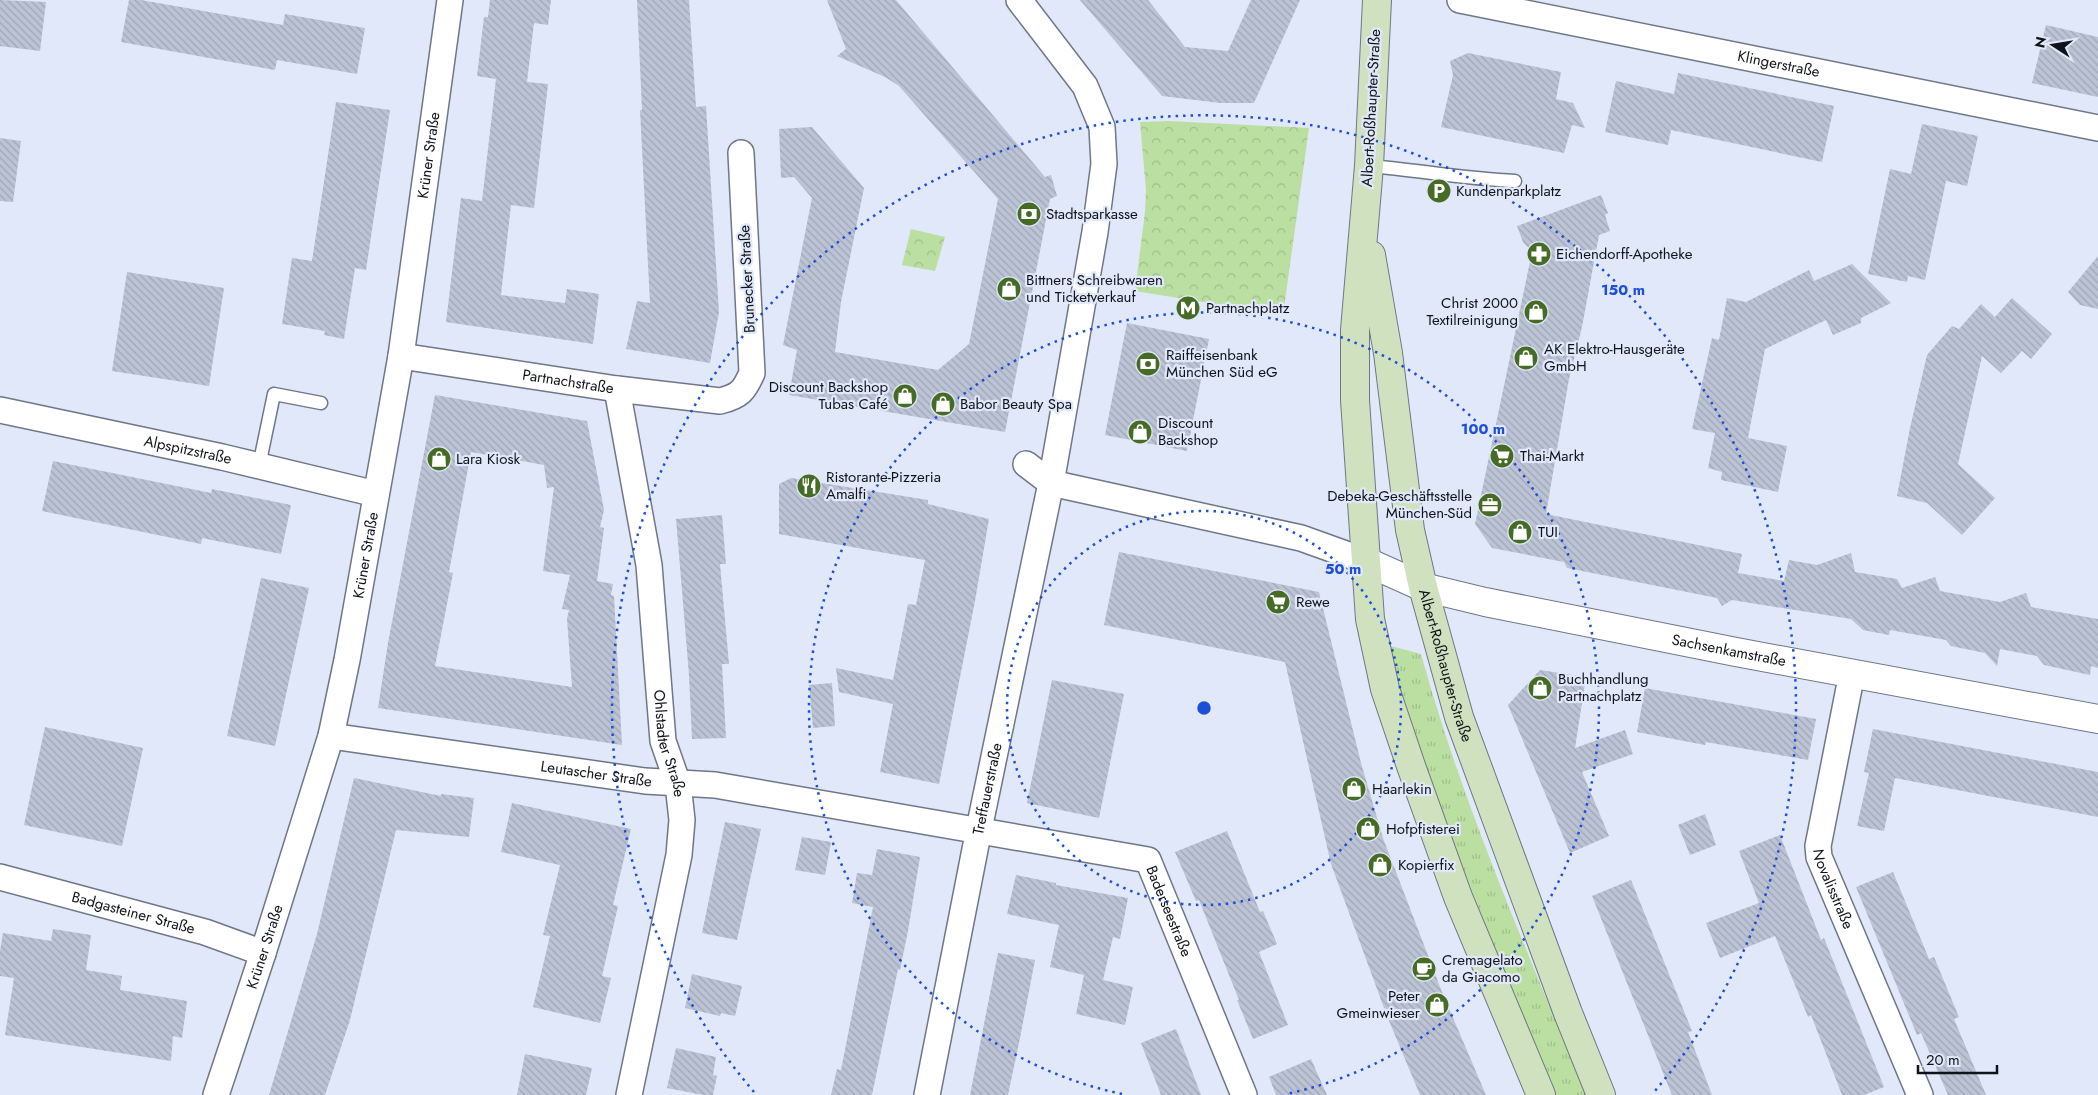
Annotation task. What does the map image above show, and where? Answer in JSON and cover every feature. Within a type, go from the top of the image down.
[{"type":"main road","name":"Albert-Roßhaupter-Straße","points":[[1377,0],[1369,166],[1355,330],[1356,400],[1370,619],[1385,689],[1410,766],[1458,897],[1541,1095]]},
{"type":"main road","name":"Albert-Roßhaupter-Straße","points":[[1365,216],[1388,353],[1410,530],[1423,586],[1459,717],[1568,1013],[1601,1095]]},
{"type":"street","name":"Krüner Straße","points":[[216,1095],[263,954],[331,736],[347,660],[401,356],[450,0]]},
{"type":"street","points":[[1019,0],[1085,86],[1102,127],[1104,164],[1095,232],[1051,483]]},
{"type":"street","name":"Klingerstraße","points":[[1460,0],[2098,128]]},
{"type":"street","name":"Brunecker Straße","points":[[734,397],[746,388],[752,373],[741,153]]},
{"type":"street","name":"Partnachstraße","points":[[401,356],[617,390],[720,401],[734,397]]},
{"type":"street","name":"Ohlstadter Straße","points":[[617,390],[649,565],[663,741],[678,784],[682,820],[679,855],[629,1095]]},
{"type":"street","name":"Alpspitzstraße","points":[[0,410],[259,466],[376,494]]},
{"type":"street","points":[[1026,464],[1051,483],[1301,538],[1365,561]]},
{"type":"street","name":"Treffauerstraße","points":[[928,1095],[978,829],[1051,483]]},
{"type":"street","name":"Sachsenkamstraße","points":[[1365,561],[1423,586],[1466,598],[1592,624],[2098,719]]},
{"type":"street","name":"Novalisstraße","points":[[1852,673],[1818,846],[1819,857],[1920,1095]]},
{"type":"street","name":"Leutascher Straße","points":[[331,736],[645,781],[715,785],[978,829]]},
{"type":"street","name":"Baderseestraße","points":[[978,829],[1148,860],[1244,1095]]},
{"type":"street","name":"Badgasteiner Straße","points":[[0,877],[205,932],[263,954]]},
{"type":"lane","points":[[1369,166],[1418,170],[1462,178],[1515,182]]},
{"type":"lane","points":[[259,466],[274,394],[321,403]]},
{"type":"green space","points":[[1169,121],[1309,128],[1283,315],[1135,291],[1146,190],[1140,122]]},
{"type":"green space","points":[[911,229],[945,237],[935,271],[902,265]]},
{"type":"green space","points":[[1387,645],[1421,654],[1456,767],[1476,822],[1586,1095],[1555,1095],[1463,873],[1403,703]]},
{"type":"building","points":[[0,0],[46,2],[40,51],[0,46]]},
{"type":"building","points":[[129,0],[141,0],[283,25],[285,14],[365,28],[357,74],[277,60],[275,70],[121,42]]},
{"type":"building","points":[[490,0],[551,0],[548,25],[534,23],[527,82],[548,84],[534,208],[511,205],[501,295],[565,303],[567,289],[599,294],[593,344],[446,322],[461,198],[482,201],[496,79],[477,76],[484,17],[488,17]]},
{"type":"building","points":[[637,0],[689,0],[696,107],[706,106],[719,312],[710,363],[626,349],[637,301],[650,303],[640,110],[642,110]]},
{"type":"building","points":[[827,0],[896,0],[1045,177],[1051,175],[1057,196],[1050,199],[1005,432],[789,395],[797,350],[783,345],[812,198],[794,177],[781,178],[779,129],[812,127],[864,188],[841,302],[835,352],[938,370],[969,344],[998,199],[899,86],[885,77],[837,56],[846,49]]},
{"type":"building","points":[[1080,0],[1148,0],[1185,47],[1228,51],[1251,0],[1300,0],[1254,103],[1220,103],[1162,96]]},
{"type":"building","points":[[2046,25],[2098,37],[2098,97],[2032,83]]},
{"type":"building","points":[[1468,53],[1561,72],[1556,99],[1573,103],[1585,128],[1572,125],[1564,153],[1441,127],[1453,75],[1450,61]]},
{"type":"building","points":[[1678,73],[1834,106],[1822,162],[1671,130],[1668,145],[1605,132],[1616,81],[1674,94]]},
{"type":"building","points":[[336,102],[390,110],[366,270],[355,268],[344,339],[324,335],[325,331],[282,324],[292,258],[312,261]]},
{"type":"building","points":[[1922,124],[1978,136],[1967,186],[1946,181],[1925,280],[1908,276],[1907,282],[1868,274],[1890,169],[1911,174]]},
{"type":"building","points":[[0,138],[21,141],[13,202],[0,201]]},
{"type":"building","points":[[1601,195],[1608,213],[1605,215],[1610,231],[1599,235],[1582,327],[1569,379],[1546,514],[1742,554],[1738,573],[1784,581],[1789,560],[1817,565],[1851,553],[1855,572],[1897,579],[1902,588],[1935,577],[1940,591],[2000,602],[2026,593],[2031,607],[2098,619],[2098,668],[2091,666],[2090,675],[2044,665],[2037,656],[2000,649],[1997,666],[1985,653],[1951,646],[1946,640],[1890,630],[1889,635],[1863,630],[1851,619],[1732,600],[1722,606],[1717,598],[1567,568],[1564,562],[1492,548],[1475,524],[1532,252],[1523,242],[1517,226]]},
{"type":"building","points":[[2098,256],[2098,309],[2080,305],[2068,292]]},
{"type":"building","points":[[1852,264],[1891,303],[1861,318],[1861,323],[1833,335],[1826,320],[1765,349],[1748,438],[1787,446],[1778,492],[1721,480],[1722,472],[1708,468],[1715,433],[1692,429],[1712,338],[1719,340],[1727,298],[1746,302],[1809,270],[1814,281]]},
{"type":"building","points":[[127,272],[224,288],[209,386],[112,371]]},
{"type":"building","points":[[2012,298],[2052,334],[2031,359],[2022,351],[2001,373],[1982,356],[1958,464],[1995,498],[1962,535],[1927,503],[1897,496],[1910,428],[1927,355],[1952,326],[1959,329],[1981,304],[1995,317]]},
{"type":"building","points":[[1127,323],[1209,339],[1187,451],[1105,435]]},
{"type":"building","points":[[435,395],[587,421],[604,510],[600,527],[604,528],[597,581],[613,584],[611,595],[614,596],[622,745],[378,708],[388,643]],"holes":[[[471,452],[544,465],[547,488],[554,487],[543,571],[570,575],[562,609],[569,610],[567,619],[572,687],[435,666],[453,573],[449,572]]]},
{"type":"building","points":[[53,461],[211,493],[212,489],[291,505],[281,554],[202,538],[201,544],[42,511]]},
{"type":"building","points":[[791,478],[928,500],[928,504],[989,519],[939,784],[880,772],[893,704],[839,692],[836,668],[893,680],[908,604],[916,605],[925,560],[779,534],[779,484]]},
{"type":"building","points":[[722,515],[726,564],[720,564],[729,664],[722,664],[726,738],[692,739],[689,675],[676,519]]},
{"type":"building","points":[[1119,552],[1319,592],[1361,763],[1383,838],[1442,992],[1486,1095],[1420,1095],[1387,1016],[1331,864],[1285,662],[1104,625]]},
{"type":"building","points":[[261,578],[309,588],[275,746],[227,736]]},
{"type":"building","points":[[1540,670],[1586,677],[1575,748],[1625,730],[1633,754],[1582,772],[1609,836],[1570,853],[1508,705]]},
{"type":"building","points":[[1052,680],[1124,694],[1099,818],[1027,803]]},
{"type":"building","points":[[832,683],[835,726],[813,728],[809,685]]},
{"type":"building","points":[[1645,688],[1816,719],[1808,760],[1706,742],[1705,745],[1637,732]]},
{"type":"building","points":[[45,727],[143,748],[122,846],[24,825]]},
{"type":"building","points":[[1873,729],[2098,772],[2098,817],[1895,778],[1884,831],[1857,826],[1869,773],[1864,772]]},
{"type":"building","points":[[354,778],[441,796],[441,794],[474,798],[469,837],[396,830],[350,1020],[325,1095],[269,1095],[317,934]]},
{"type":"building","points":[[512,803],[631,829],[613,905],[618,906],[602,976],[611,978],[600,1023],[533,1007],[550,936],[543,935],[560,865],[501,852]]},
{"type":"building","points":[[1705,814],[1716,845],[1690,855],[1678,825]]},
{"type":"building","points":[[725,822],[761,829],[737,940],[702,933]]},
{"type":"building","points":[[1227,831],[1260,912],[1263,911],[1277,944],[1259,952],[1288,1025],[1253,1039],[1199,900],[1196,901],[1175,852]]},
{"type":"building","points":[[1780,835],[1821,940],[1824,938],[1884,1087],[1864,1095],[1842,1095],[1811,1015],[1808,1017],[1775,936],[1720,958],[1706,923],[1759,903],[1739,851]]},
{"type":"building","points":[[802,837],[831,842],[825,875],[795,870]]},
{"type":"building","points":[[877,849],[920,857],[908,931],[900,970],[898,969],[872,1095],[831,1095],[837,1069],[841,1070],[873,907],[852,903],[857,873],[872,875]]},
{"type":"building","points":[[1893,872],[1929,959],[1934,957],[1959,1017],[1954,1019],[1986,1095],[1948,1095],[1921,1033],[1917,1035],[1856,887]]},
{"type":"building","points":[[1016,875],[1056,883],[1056,885],[1128,898],[1120,939],[1113,937],[1103,980],[1133,987],[1125,1025],[1076,1014],[1084,975],[1050,967],[1059,925],[1007,914]]},
{"type":"building","points":[[1631,880],[1692,1031],[1688,1032],[1712,1095],[1672,1095],[1592,896]]},
{"type":"building","points":[[53,929],[91,935],[86,970],[122,976],[120,990],[187,1001],[182,1038],[173,1036],[171,1061],[5,1035],[14,978],[0,976],[0,951],[3,933],[51,941]]},
{"type":"building","points":[[998,953],[1035,960],[1020,1038],[1008,1095],[970,1095]]},
{"type":"building","points":[[692,974],[742,986],[735,1016],[721,1013],[720,1016],[685,1008]]},
{"type":"building","points":[[1176,1029],[1201,1095],[1161,1095],[1141,1043]]},
{"type":"building","points":[[676,1048],[716,1057],[713,1075],[717,1076],[713,1095],[703,1095],[667,1088]]},
{"type":"building","points":[[525,1054],[592,1068],[586,1095],[517,1095]]},
{"type":"building","points":[[1311,1059],[1327,1095],[1276,1095],[1269,1077]]},
{"type":"place","name":"Kundenparkplatz","points":[[1439,191]]},
{"type":"place","name":"Stadtsparkasse","points":[[1029,214]]},
{"type":"place","name":"Eichendorff-Apotheke","points":[[1539,254]]},
{"type":"place","name":"Bittners Schreibwaren und Ticketverkauf","points":[[1009,289]]},
{"type":"place","name":"Partnachplatz","points":[[1188,308]]},
{"type":"place","name":"Christ 2000 Textilreinigung","points":[[1536,312]]},
{"type":"place","name":"AK Elektro-Hausgeräte GmbH","points":[[1526,358]]},
{"type":"place","name":"Raiffeisenbank München Süd eG","points":[[1148,364]]},
{"type":"place","name":"Discount Backshop Tubas Café","points":[[905,396]]},
{"type":"place","name":"Babor Beauty Spa","points":[[943,404]]},
{"type":"place","name":"Discount Backshop","points":[[1140,432]]},
{"type":"place","name":"Thai-Markt","points":[[1502,456]]},
{"type":"place","name":"Lara Kiosk","points":[[439,459]]},
{"type":"place","name":"Ristorante-Pizzeria Amalfi","points":[[809,486]]},
{"type":"place","name":"Debeka-Geschäftsstelle München-Süd","points":[[1490,505]]},
{"type":"place","name":"TUI","points":[[1520,532]]},
{"type":"place","name":"Rewe","points":[[1278,602]]},
{"type":"place","name":"Buchhandlung Partnachplatz","points":[[1540,688]]},
{"type":"place","name":"Haarlekin","points":[[1354,789]]},
{"type":"place","name":"Hofpfisterei","points":[[1368,829]]},
{"type":"place","name":"Kopierfix","points":[[1380,865]]},
{"type":"place","name":"Cremagelato da Giacomo","points":[[1424,969]]},
{"type":"place","name":"Peter Gmeinwieser","points":[[1437,1005]]}]
